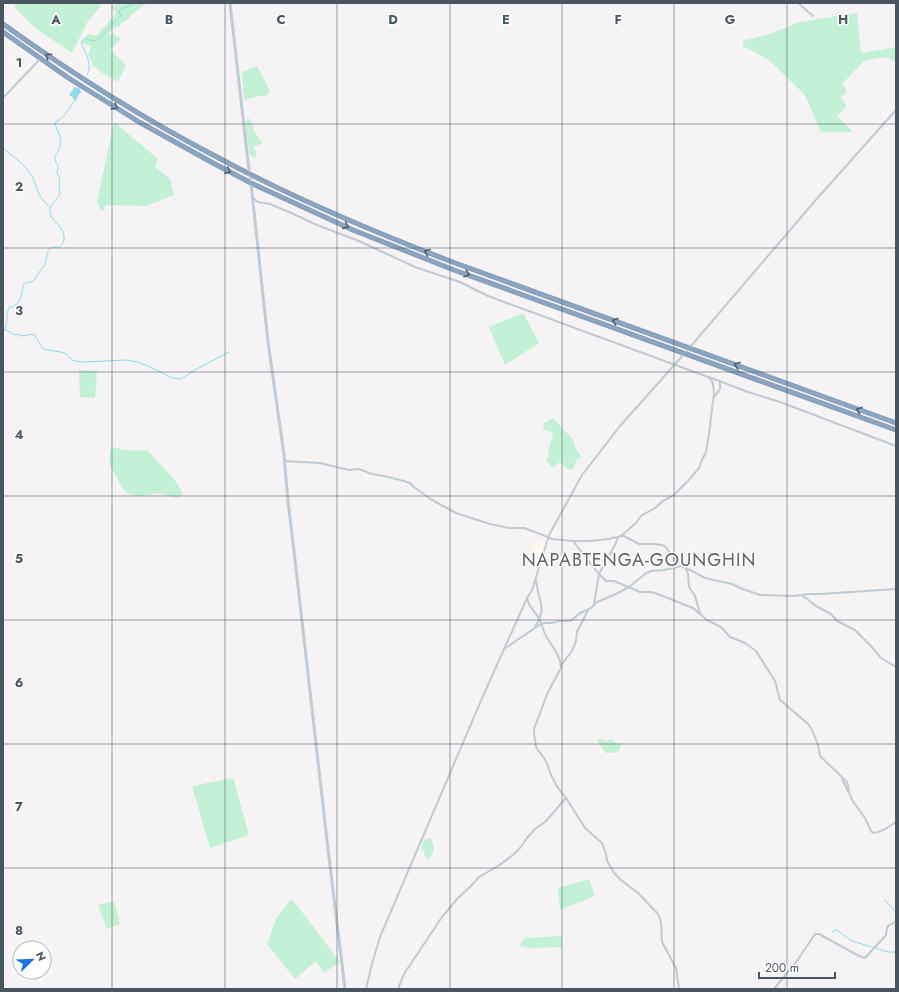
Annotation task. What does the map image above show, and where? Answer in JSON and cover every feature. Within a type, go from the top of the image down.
[{"type":"highway","points":[[3,24],[85,80],[143,116],[216,157],[345,218],[455,262],[896,423]]},
{"type":"highway","points":[[3,32],[82,87],[139,122],[251,183],[353,230],[447,267],[896,430]]},
{"type":"street","points":[[230,3],[253,197],[268,342],[284,461],[345,989]]},
{"type":"street","points":[[798,3],[813,16]]},
{"type":"street","points":[[3,98],[40,58]]},
{"type":"street","points":[[534,628],[540,620],[542,611],[540,598],[537,592],[537,572],[549,538],[582,475],[620,426],[685,353],[814,202],[896,110]]},
{"type":"street","points":[[253,197],[258,202],[270,204],[317,225],[359,241],[415,267],[460,282],[488,296],[675,364],[720,382],[780,402],[896,446]]},
{"type":"street","points":[[284,461],[320,463],[349,470],[359,469],[372,474],[404,481],[410,483],[432,500],[456,513],[490,524],[509,528],[524,528],[552,540],[589,541],[618,537],[636,523],[641,516],[656,508],[663,501],[674,495],[699,468],[706,452],[713,398],[714,384],[708,377]]},
{"type":"street","points":[[713,398],[720,389],[720,382]]},
{"type":"street","points":[[621,536],[624,536],[639,544],[662,545],[667,548],[673,557],[674,562],[672,568]]},
{"type":"street","points":[[594,604],[599,574],[618,537]]},
{"type":"street","points":[[573,541],[606,581],[614,581],[640,592],[655,593],[693,608],[707,620],[721,627],[730,637],[746,643],[756,651],[775,681],[780,700],[808,724],[818,745],[820,756],[848,785],[852,800],[865,818],[871,831],[873,833],[885,830],[896,822]]},
{"type":"street","points":[[673,557],[680,561],[686,568],[705,578],[732,584],[760,595],[794,596],[896,589]]},
{"type":"street","points":[[680,989],[676,968],[662,942],[661,922],[658,914],[638,893],[615,874],[607,861],[602,844],[585,828],[558,788],[546,761],[536,747],[534,733],[538,716],[548,692],[561,668],[561,665],[572,651],[576,641],[577,632],[589,609],[597,602],[629,587],[651,571],[683,566]]},
{"type":"street","points":[[686,568],[689,587],[695,596],[701,614]]},
{"type":"street","points":[[366,989],[380,937],[480,701],[536,580]]},
{"type":"street","points":[[802,595],[816,606],[831,614],[837,621],[855,630],[882,658],[896,667]]},
{"type":"street","points":[[527,598],[529,605],[540,620],[545,634],[558,655],[561,665]]},
{"type":"street","points":[[503,650],[534,628],[544,623],[572,620],[580,613],[589,609]]},
{"type":"street","points":[[398,989],[404,974],[442,918],[458,898],[479,878],[513,855],[534,830],[545,822],[566,798]]},
{"type":"street","points":[[774,989],[815,934],[819,934],[858,956],[865,958],[886,935],[888,926],[896,921]]},
{"type":"shaded area","points":[[537,540],[547,544],[541,561],[530,552]]},
{"type":"green space","points":[[19,3],[98,3],[101,6],[88,21],[72,53],[35,28],[14,7]]},
{"type":"green space","points":[[117,3],[146,3],[127,20],[122,22],[120,26],[112,29],[108,36],[113,33],[121,39],[110,49],[126,65],[118,82],[101,72],[93,65],[88,55],[91,46],[81,42],[89,34],[96,36],[117,13],[112,8]]},
{"type":"green space","points":[[857,13],[861,53],[896,47],[896,61],[894,59],[893,61],[887,57],[864,61],[842,84],[847,91],[841,98],[847,106],[837,116],[853,132],[821,132],[805,95],[769,60],[743,46],[743,40],[775,32],[799,22]]},
{"type":"green space","points":[[257,66],[270,91],[267,96],[259,96],[244,100],[242,72]]},
{"type":"green space","points":[[250,119],[254,131],[262,143],[254,147],[257,156],[252,157],[249,152],[245,121]]},
{"type":"green space","points":[[114,122],[158,159],[155,167],[170,179],[174,195],[146,206],[106,205],[102,212],[97,202]]},
{"type":"green space","points":[[523,313],[539,343],[505,365],[489,327]]},
{"type":"green space","points":[[79,370],[97,371],[95,398],[80,397]]},
{"type":"green space","points":[[553,418],[574,441],[581,458],[576,460],[574,468],[572,469],[566,468],[560,462],[553,468],[546,460],[553,434],[545,430],[543,427],[544,423]]},
{"type":"green space","points":[[113,447],[139,451],[147,450],[174,479],[183,494],[177,498],[158,493],[138,496],[129,493],[121,486],[110,465],[110,453],[111,448]]},
{"type":"green space","points":[[598,739],[611,739],[616,743],[620,743],[619,751],[606,753],[597,741]]},
{"type":"green space","points":[[233,778],[249,835],[210,848],[192,786]]},
{"type":"green space","points":[[429,838],[431,839],[434,850],[428,859],[425,857],[424,851],[421,849],[423,842]]},
{"type":"green space","points":[[589,879],[595,896],[560,910],[558,888]]},
{"type":"green space","points":[[291,899],[340,962],[324,973],[316,961],[295,979],[267,944],[276,919]]},
{"type":"green space","points":[[114,901],[120,924],[107,929],[98,905]]},
{"type":"green space","points":[[562,936],[562,947],[529,948],[519,946],[525,938]]},
{"type":"water","points":[[76,87],[80,89],[81,92],[76,101],[69,95]]},
{"type":"waterway","points":[[87,75],[89,71],[89,63],[81,42],[85,38],[93,41],[98,40],[120,17],[121,15],[119,11],[121,9],[136,3]]},
{"type":"waterway","points":[[3,332],[6,326],[8,310],[10,307],[19,302],[24,284],[36,278],[44,266],[49,249],[51,247],[59,248],[64,240],[63,231],[51,216],[50,212],[51,206],[60,194],[60,178],[57,173],[58,165],[55,158],[61,139],[55,124],[66,113],[74,101]]},
{"type":"waterway","points":[[3,148],[28,171],[33,178],[38,192],[44,202],[50,207]]},
{"type":"waterway","points":[[5,329],[14,335],[17,334],[21,336],[34,334],[43,349],[67,354],[74,361],[86,362],[125,360],[138,362],[172,378],[181,379],[229,352]]},
{"type":"waterway","points":[[885,900],[896,912]]},
{"type":"waterway","points":[[832,932],[835,930],[852,941],[888,952],[896,952]]},
{"type":"district","name":"NAPABTENGA-GOUNGHIN","points":[[639,560]]}]
